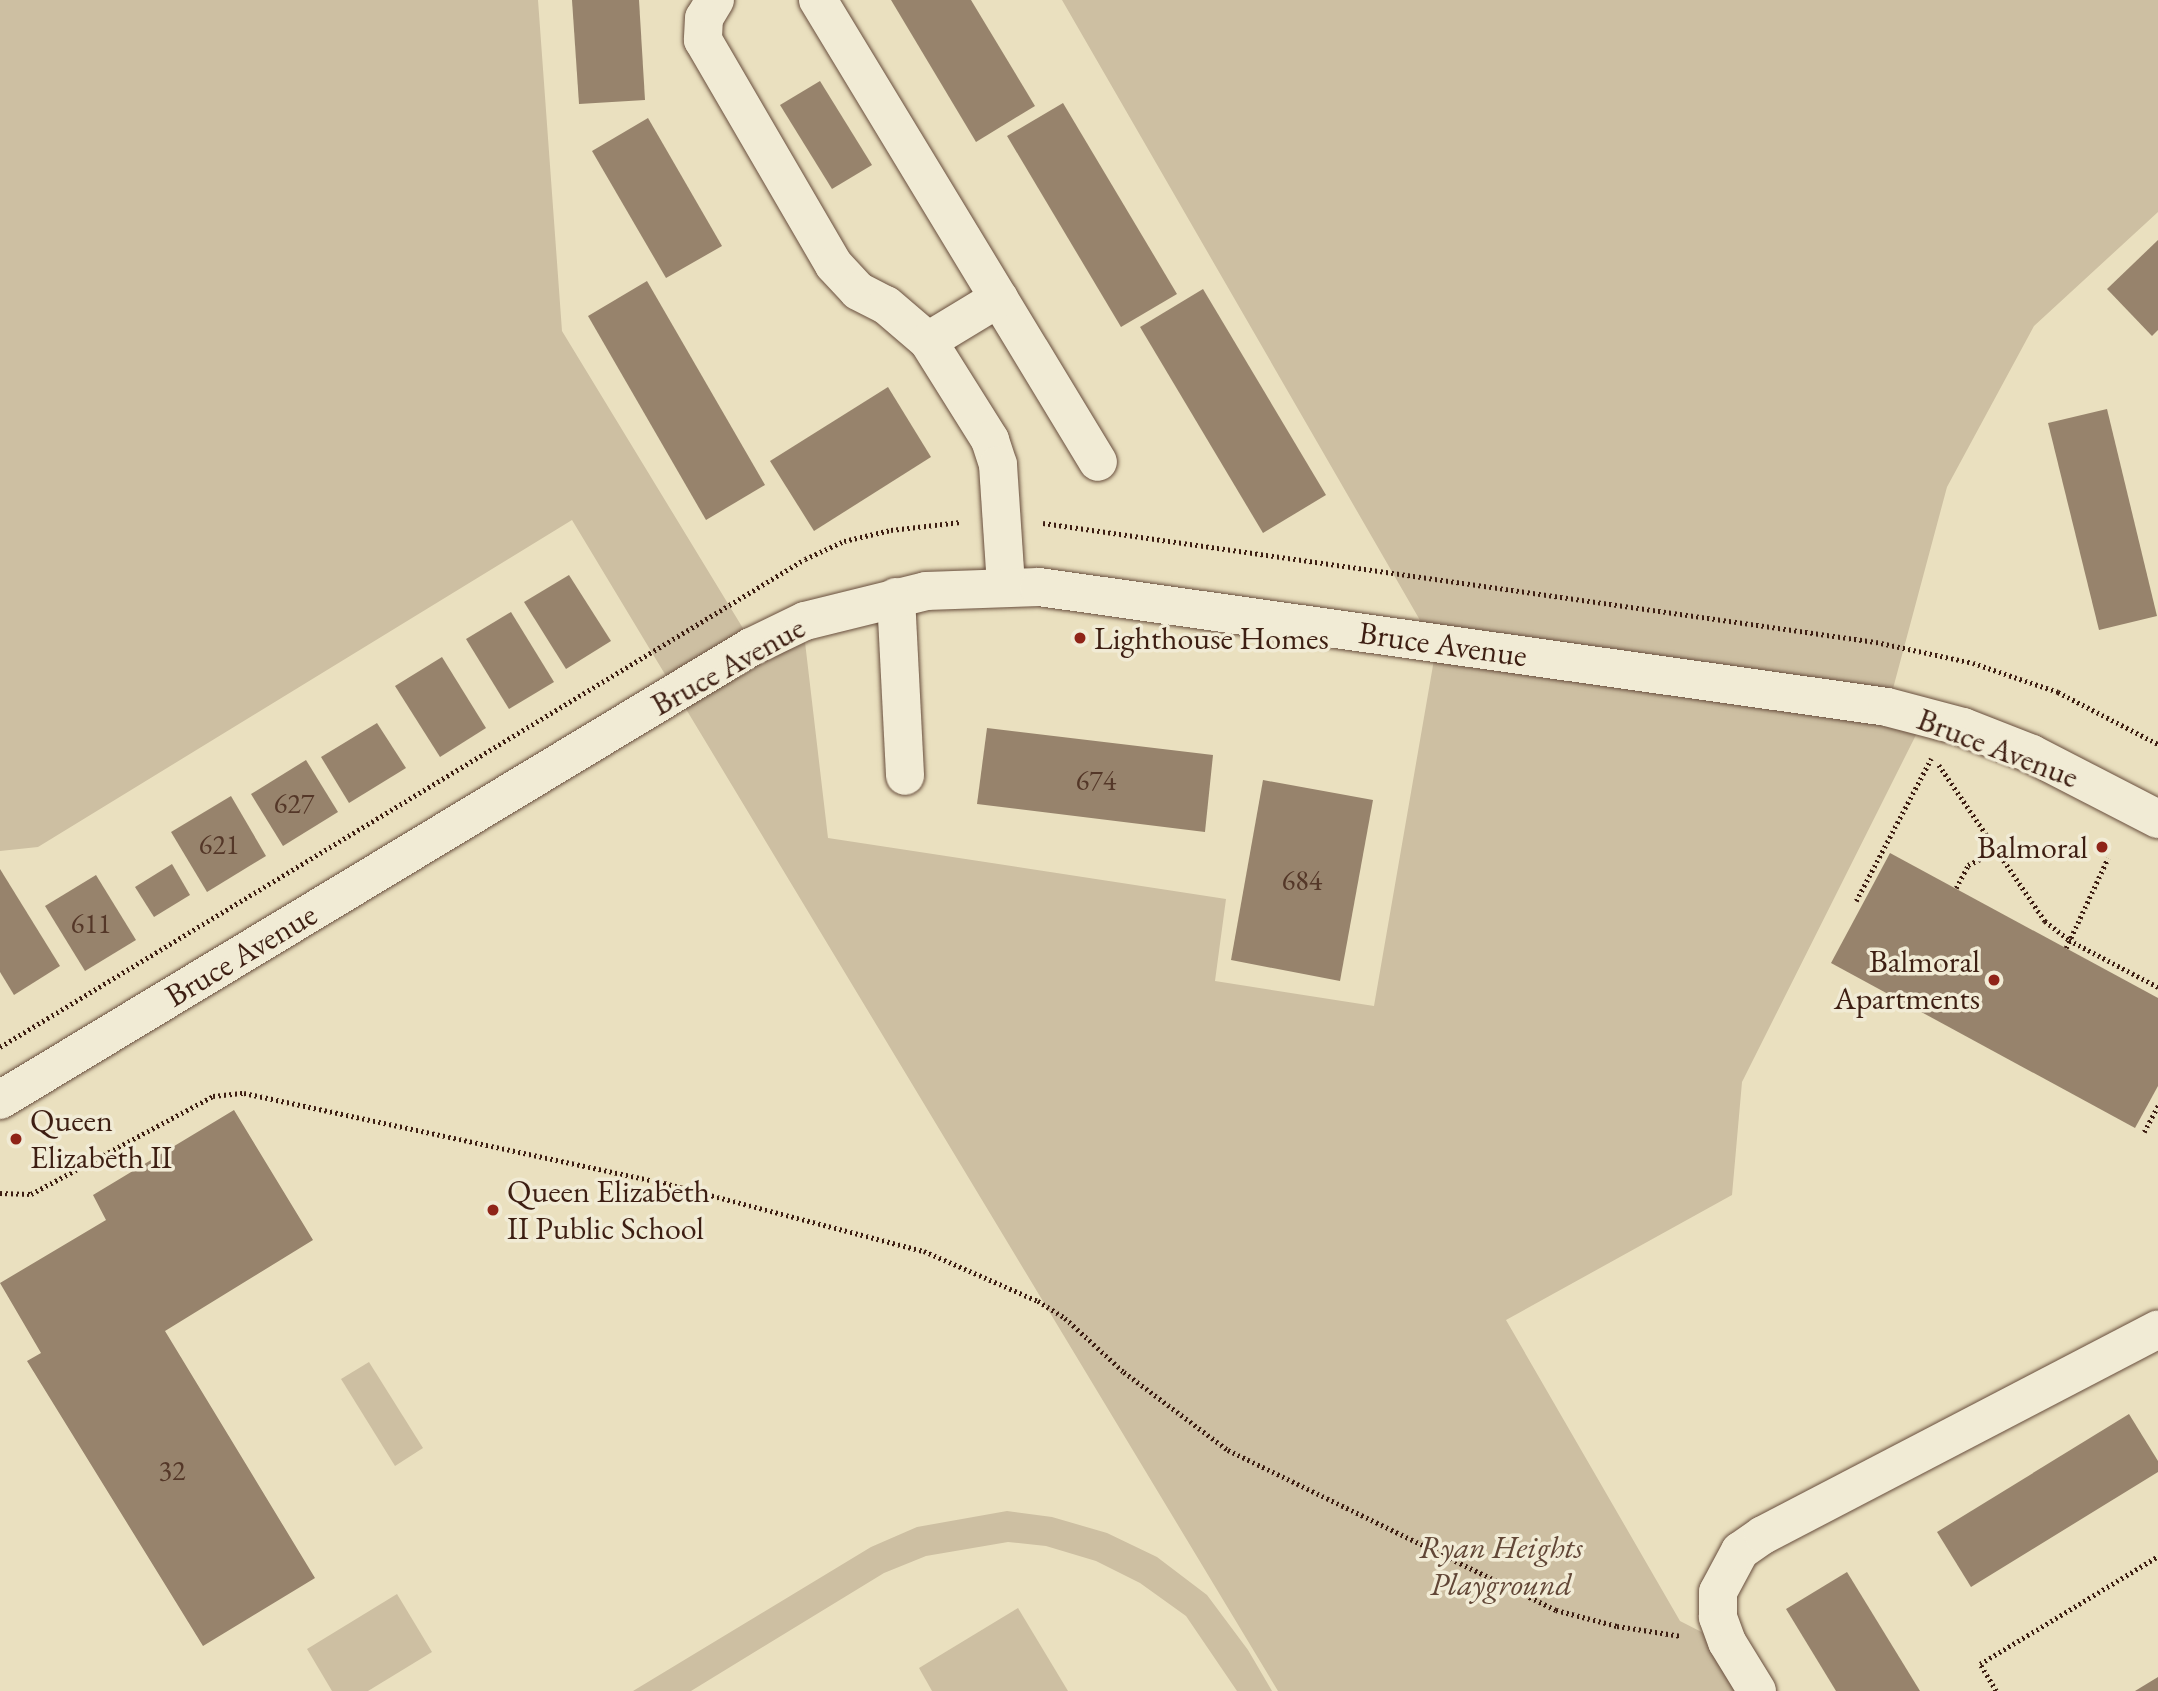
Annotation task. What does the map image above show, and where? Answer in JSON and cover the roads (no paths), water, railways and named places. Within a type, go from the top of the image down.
[{"type":"street","points":[[715,0],[704,18],[703,40],[834,265],[858,291],[886,305],[928,341],[990,440],[998,465],[1006,587]]},
{"type":"street","points":[[818,0],[1098,461]]},
{"type":"street","points":[[928,341],[999,298]]},
{"type":"street","name":"Bruce Avenue","points":[[0,1100],[751,647],[805,621],[896,597],[1006,587],[1039,587],[1887,707],[1963,727],[2032,754],[2158,819]]},
{"type":"street","points":[[896,597],[905,776]]},
{"type":"street","points":[[1757,1691],[1727,1642],[1718,1617],[1718,1592],[1740,1551],[1763,1535],[2158,1329]]},
{"type":"place","name":"Lighthouse Homes","points":[[1080,638]]},
{"type":"place","name":"Balmoral","points":[[2102,847]]},
{"type":"place","name":"Balmoral Apartments","points":[[1994,980]]},
{"type":"place","name":"Queen Elizabeth II","points":[[16,1139]]},
{"type":"place","name":"Queen Elizabeth II Public School","points":[[493,1210]]},
{"type":"park label","name":"Ryan Heights Playground","points":[[1501,1566]]}]
